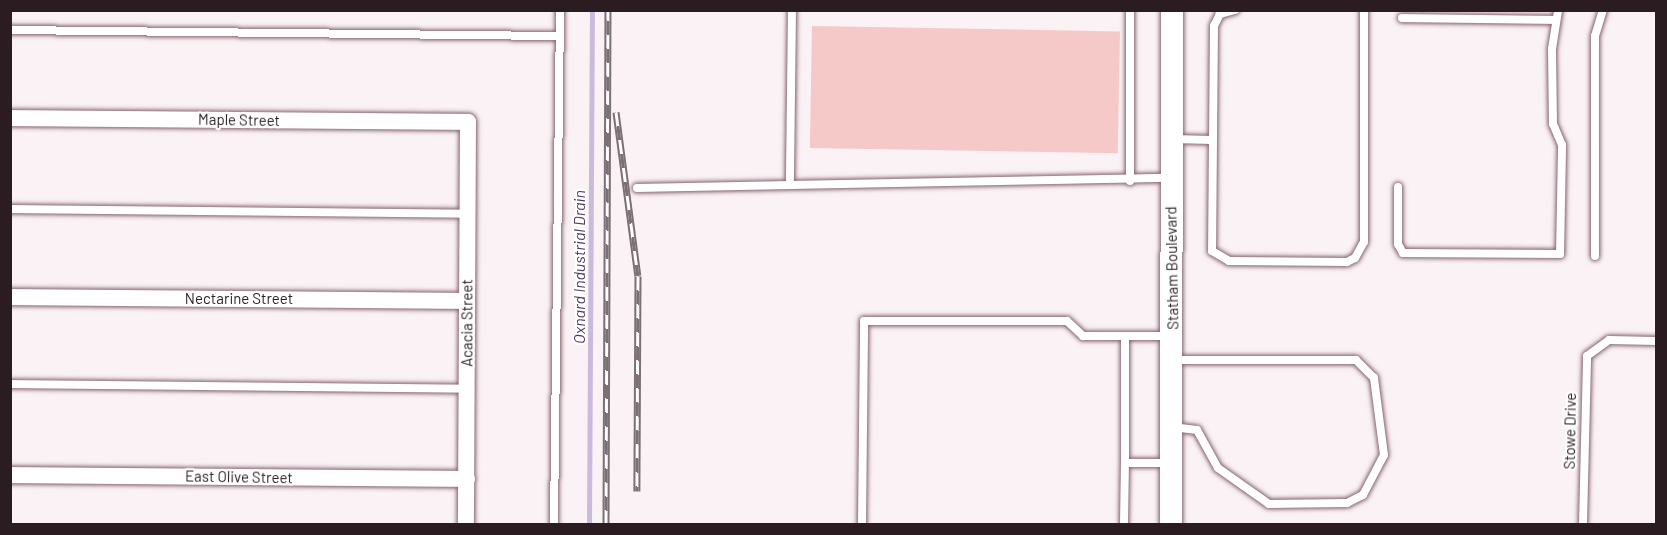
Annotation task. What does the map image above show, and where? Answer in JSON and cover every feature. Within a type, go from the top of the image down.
[{"type":"street","name":"Statham Boulevard","points":[[1171,525],[1172,10]]},
{"type":"street","name":"Maple Street","points":[[10,118],[468,122]]},
{"type":"street","name":"Acacia Street","points":[[466,525],[468,122]]},
{"type":"street","name":"Nectarine Street","points":[[10,297],[467,300]]},
{"type":"street","name":"East Olive Street","points":[[10,475],[467,479]]},
{"type":"lane","points":[[554,525],[560,10]]},
{"type":"lane","points":[[790,184],[792,10]]},
{"type":"lane","points":[[1130,10],[1130,181]]},
{"type":"lane","points":[[1235,10],[1220,14],[1214,26],[1211,245],[1216,255],[1229,261],[1355,258],[1364,242],[1364,10]]},
{"type":"lane","points":[[1398,187],[1398,244],[1403,253],[1560,254],[1562,145],[1553,124],[1552,81],[1558,10]]},
{"type":"lane","points":[[1595,256],[1595,36],[1604,10]]},
{"type":"lane","points":[[1402,18],[1429,15],[1556,20]]},
{"type":"lane","points":[[10,30],[560,36]]},
{"type":"lane","points":[[1172,138],[1212,140]]},
{"type":"lane","points":[[637,189],[790,184],[879,187],[934,179],[1130,181],[1171,178]]},
{"type":"lane","points":[[10,209],[467,214]]},
{"type":"lane","points":[[862,525],[864,321],[1067,321],[1083,336],[1173,336]]},
{"type":"lane","points":[[1124,525],[1125,337]]},
{"type":"lane","name":"Stowe Drive","points":[[1583,525],[1584,396],[1587,356],[1599,343],[1656,341]]},
{"type":"lane","points":[[1172,428],[1197,430],[1218,468],[1269,504],[1347,503],[1363,495],[1384,455],[1374,378],[1356,360],[1173,360]]},
{"type":"lane","points":[[10,384],[467,389]]},
{"type":"lane","points":[[1125,463],[1172,464]]},
{"type":"building","points":[[812,26],[1120,31],[1118,153],[810,148]]},
{"type":"waterway","name":"Oxnard Industrial Drain","points":[[589,524],[592,10]]},
{"type":"railway","points":[[606,524],[608,10]]},
{"type":"railway","points":[[616,112],[638,276],[637,491]]}]
